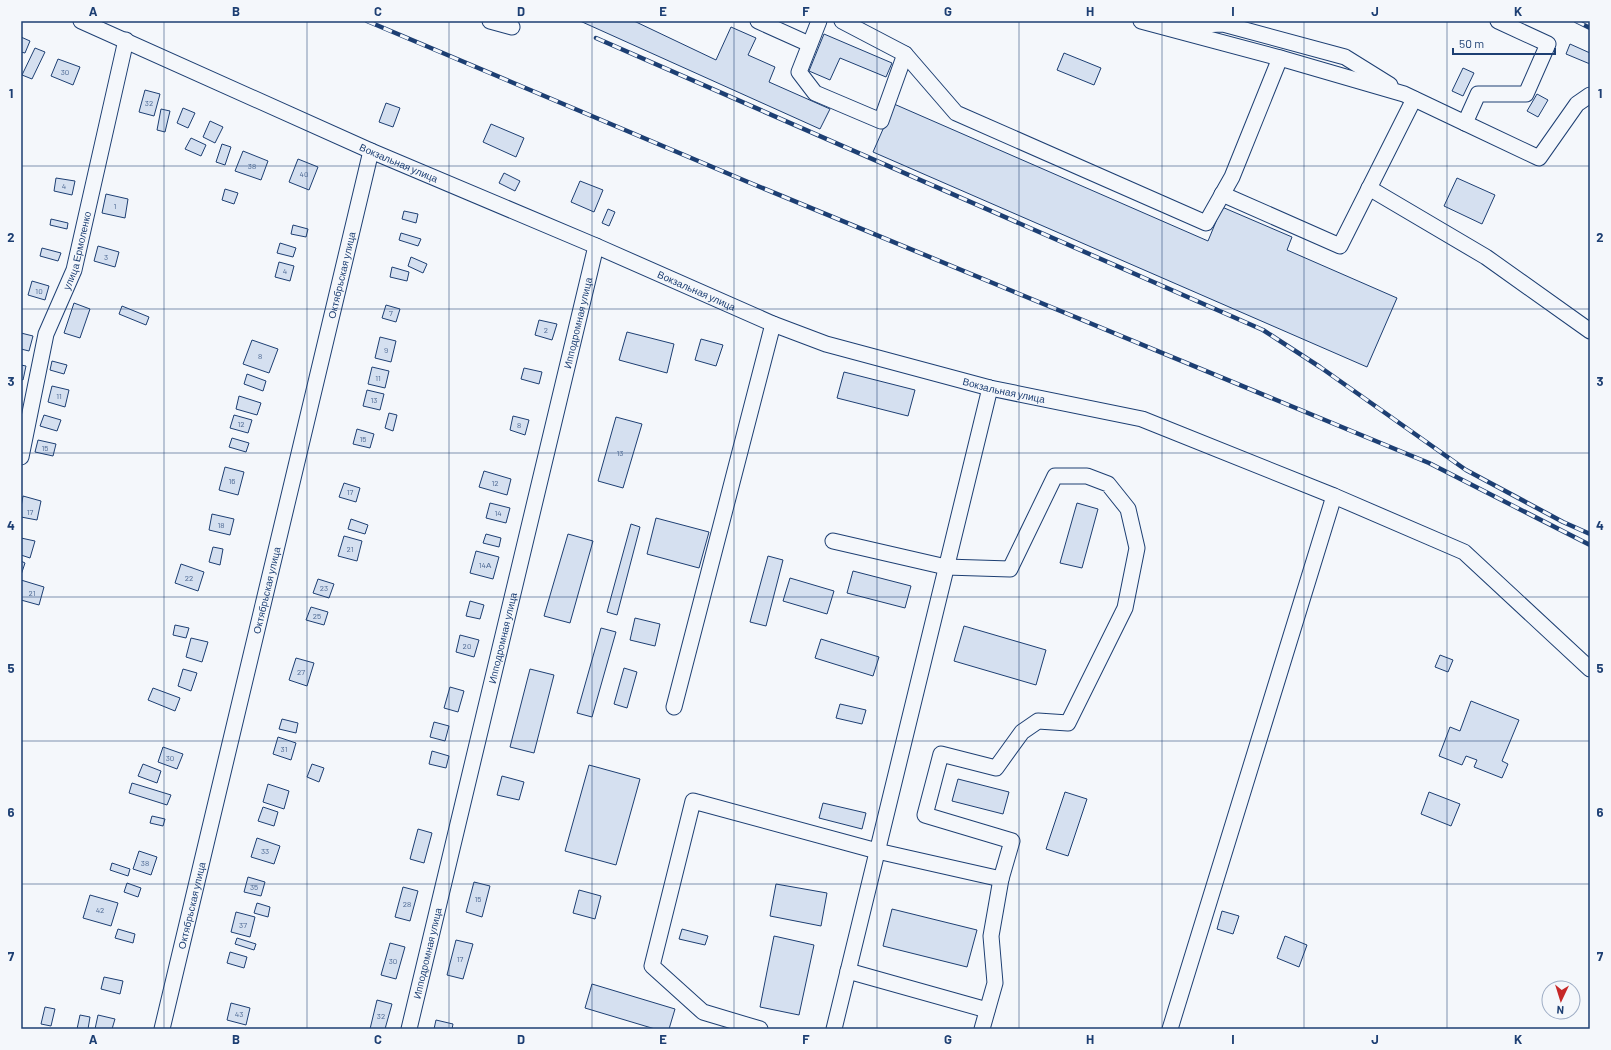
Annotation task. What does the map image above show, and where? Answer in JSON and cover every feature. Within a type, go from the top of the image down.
[{"type":"street","name":"Вокзальная улица","points":[[81,21],[371,151],[596,246],[773,324],[826,344],[990,388],[1142,419],[1334,496],[1464,552],[1590,669]]},
{"type":"street","points":[[490,21],[512,27]]},
{"type":"street","points":[[758,21],[809,44]]},
{"type":"street","points":[[819,21],[798,72],[815,93],[881,121],[905,54]]},
{"type":"street","points":[[842,21],[905,54],[956,113],[1206,223],[1232,177],[1280,58]]},
{"type":"street","points":[[1141,21],[1280,58],[1409,97]]},
{"type":"street","points":[[1465,123],[1478,94],[1526,94],[1548,44],[1498,21]]},
{"type":"street","points":[[1161,26],[1222,24],[1345,57],[1409,97],[1540,158],[1576,104],[1590,95]]},
{"type":"street","name":"улица Ермоленко","points":[[21,457],[46,334],[74,270],[126,40]]},
{"type":"street","points":[[1222,194],[1340,246],[1369,188],[1409,97]]},
{"type":"street","name":"Октябрьская улица","points":[[162,1029],[371,151]]},
{"type":"street","points":[[1369,188],[1486,257],[1590,331]]},
{"type":"street","name":"Ипподромная улица","points":[[409,1029],[596,246]]},
{"type":"street","points":[[674,707],[773,324]]},
{"type":"street","points":[[834,1029],[990,388]]},
{"type":"street","points":[[833,541],[946,568],[1010,569],[1055,476],[1087,476],[1108,484],[1128,509],[1138,548],[1125,608],[1068,723],[1038,721],[1022,732],[996,768],[941,754],[925,815],[1012,841],[1001,879],[991,936],[995,983],[982,1029]]},
{"type":"street","points":[[1170,1029],[1334,496]]},
{"type":"street","points":[[760,1029],[703,1012],[652,966],[693,801],[877,851],[1001,879]]},
{"type":"street","points":[[848,971],[987,1010]]},
{"type":"building","points":[[580,21],[634,21],[716,60],[731,27],[756,38],[748,55],[775,67],[769,82],[830,109],[820,129]]},
{"type":"building","points":[[824,34],[892,63],[886,77],[840,58],[830,80],[809,71]]},
{"type":"building","points":[[21,37],[30,41],[25,53],[21,52]]},
{"type":"building","points":[[1570,44],[1590,53],[1590,64],[1566,54]]},
{"type":"building","points":[[35,48],[45,52],[32,79],[22,75]]},
{"type":"building","points":[[1064,53],[1101,68],[1094,85],[1057,70]]},
{"type":"building","points":[[58,59],[80,67],[73,85],[51,76]]},
{"type":"building","points":[[1463,68],[1474,73],[1463,96],[1452,91]]},
{"type":"building","points":[[145,90],[160,94],[154,116],[139,112]]},
{"type":"building","points":[[1537,94],[1548,100],[1538,117],[1527,111]]},
{"type":"building","points":[[386,103],[400,108],[393,127],[379,122]]},
{"type":"building","points":[[894,104],[1208,241],[1222,207],[1292,237],[1287,250],[1397,298],[1367,367],[873,152]]},
{"type":"building","points":[[183,108],[195,113],[188,128],[177,123]]},
{"type":"building","points":[[161,109],[170,111],[165,132],[157,130]]},
{"type":"building","points":[[210,121],[223,127],[215,143],[203,137]]},
{"type":"building","points":[[491,124],[524,138],[516,157],[483,142]]},
{"type":"building","points":[[191,138],[206,145],[201,156],[185,149]]},
{"type":"building","points":[[222,144],[231,147],[225,165],[216,162]]},
{"type":"building","points":[[243,151],[268,161],[261,180],[235,171]]},
{"type":"building","points":[[298,159],[318,167],[309,190],[289,182]]},
{"type":"building","points":[[504,173],[520,181],[515,191],[499,183]]},
{"type":"building","points":[[56,178],[75,181],[72,195],[54,191]]},
{"type":"building","points":[[1457,178],[1495,195],[1482,224],[1444,206]]},
{"type":"building","points":[[580,181],[603,190],[594,212],[571,202]]},
{"type":"building","points":[[225,189],[238,193],[234,204],[222,200]]},
{"type":"building","points":[[106,194],[128,199],[125,218],[102,213]]},
{"type":"building","points":[[608,209],[615,212],[609,226],[602,223]]},
{"type":"building","points":[[404,211],[418,214],[416,223],[402,219]]},
{"type":"building","points":[[51,219],[68,223],[67,229],[50,225]]},
{"type":"building","points":[[293,225],[308,229],[306,237],[291,234]]},
{"type":"building","points":[[401,233],[421,239],[418,246],[399,240]]},
{"type":"building","points":[[280,243],[296,248],[293,257],[277,253]]},
{"type":"building","points":[[98,246],[119,252],[115,267],[94,261]]},
{"type":"building","points":[[42,248],[61,253],[58,261],[40,256]]},
{"type":"building","points":[[411,257],[427,264],[423,273],[408,266]]},
{"type":"building","points":[[279,262],[294,266],[290,281],[275,277]]},
{"type":"building","points":[[392,267],[409,272],[407,281],[390,277]]},
{"type":"building","points":[[32,281],[49,286],[45,300],[28,295]]},
{"type":"building","points":[[74,303],[90,309],[80,338],[64,333]]},
{"type":"building","points":[[386,305],[400,309],[396,322],[382,318]]},
{"type":"building","points":[[122,306],[149,317],[146,325],[119,314]]},
{"type":"building","points":[[539,320],[557,324],[552,340],[535,335]]},
{"type":"building","points":[[627,332],[674,344],[667,373],[619,360]]},
{"type":"building","points":[[21,333],[33,336],[29,351],[21,349]]},
{"type":"building","points":[[380,337],[396,341],[391,362],[375,358]]},
{"type":"building","points":[[701,339],[723,345],[716,366],[695,360]]},
{"type":"building","points":[[252,340],[278,349],[269,373],[243,364]]},
{"type":"building","points":[[52,361],[67,365],[64,374],[50,370]]},
{"type":"building","points":[[21,365],[26,366],[23,380],[21,379]]},
{"type":"building","points":[[372,367],[389,371],[385,388],[368,384]]},
{"type":"building","points":[[524,368],[542,372],[539,384],[521,379]]},
{"type":"building","points":[[844,372],[915,390],[908,416],[837,398]]},
{"type":"building","points":[[247,374],[266,381],[263,391],[244,384]]},
{"type":"building","points":[[52,386],[69,390],[65,407],[48,402]]},
{"type":"building","points":[[367,390],[384,394],[380,410],[363,406]]},
{"type":"building","points":[[239,396],[261,403],[257,415],[236,409]]},
{"type":"building","points":[[389,413],[397,415],[393,431],[385,428]]},
{"type":"building","points":[[44,415],[61,420],[57,431],[40,426]]},
{"type":"building","points":[[234,415],[252,420],[248,433],[230,428]]},
{"type":"building","points":[[513,416],[529,420],[525,435],[510,430]]},
{"type":"building","points":[[616,417],[642,424],[623,488],[598,481]]},
{"type":"building","points":[[357,429],[374,434],[370,448],[353,444]]},
{"type":"building","points":[[232,438],[249,443],[246,452],[229,447]]},
{"type":"building","points":[[38,440],[56,444],[53,456],[35,452]]},
{"type":"building","points":[[225,467],[244,472],[238,495],[219,490]]},
{"type":"building","points":[[484,471],[511,479],[507,495],[479,487]]},
{"type":"building","points":[[344,483],[360,488],[356,502],[339,497]]},
{"type":"building","points":[[23,496],[41,501],[37,520],[21,517]]},
{"type":"building","points":[[490,503],[510,508],[506,523],[486,518]]},
{"type":"building","points":[[1077,503],[1098,509],[1082,568],[1060,563]]},
{"type":"building","points":[[212,514],[234,519],[230,535],[209,530]]},
{"type":"building","points":[[656,518],[709,532],[699,568],[647,554]]},
{"type":"building","points":[[351,519],[368,525],[365,534],[348,529]]},
{"type":"building","points":[[631,524],[640,527],[617,615],[607,612]]},
{"type":"building","points":[[486,534],[501,538],[499,547],[483,543]]},
{"type":"building","points":[[568,534],[593,541],[570,623],[544,616]]},
{"type":"building","points":[[344,536],[362,541],[357,561],[338,556]]},
{"type":"building","points":[[21,538],[35,541],[30,558],[21,555]]},
{"type":"building","points":[[213,547],[223,549],[220,565],[209,562]]},
{"type":"building","points":[[476,551],[499,557],[493,579],[470,573]]},
{"type":"building","points":[[768,556],[783,560],[766,626],[750,622]]},
{"type":"building","points":[[21,561],[25,563],[21,575]]},
{"type":"building","points":[[181,564],[204,572],[198,591],[175,583]]},
{"type":"building","points":[[853,571],[911,586],[905,608],[847,593]]},
{"type":"building","points":[[790,578],[834,591],[827,614],[783,601]]},
{"type":"building","points":[[318,579],[334,584],[329,598],[313,593]]},
{"type":"building","points":[[21,580],[44,587],[39,605],[21,600]]},
{"type":"building","points":[[470,601],[484,605],[480,619],[466,616]]},
{"type":"building","points":[[311,607],[328,612],[324,625],[306,620]]},
{"type":"building","points":[[635,618],[660,624],[655,646],[630,640]]},
{"type":"building","points":[[175,625],[189,628],[186,638],[173,635]]},
{"type":"building","points":[[964,626],[1046,650],[1036,685],[954,661]]},
{"type":"building","points":[[601,628],[616,632],[592,717],[577,713]]},
{"type":"building","points":[[460,635],[479,640],[474,657],[456,652]]},
{"type":"building","points":[[191,638],[208,642],[202,662],[186,657]]},
{"type":"building","points":[[821,639],[879,657],[873,676],[815,658]]},
{"type":"building","points":[[1440,655],[1453,660],[1448,672],[1435,667]]},
{"type":"building","points":[[296,658],[314,663],[307,686],[289,680]]},
{"type":"building","points":[[624,668],[637,672],[627,708],[614,704]]},
{"type":"building","points":[[183,669],[197,673],[191,691],[178,686]]},
{"type":"building","points":[[530,669],[554,675],[534,753],[510,747]]},
{"type":"building","points":[[450,687],[464,691],[458,712],[444,708]]},
{"type":"building","points":[[153,688],[180,698],[175,711],[148,700]]},
{"type":"building","points":[[1471,701],[1519,720],[1502,761],[1508,764],[1502,778],[1474,767],[1477,760],[1466,756],[1462,765],[1439,756],[1450,727],[1460,731]]},
{"type":"building","points":[[840,704],[866,710],[862,724],[836,718]]},
{"type":"building","points":[[282,719],[298,723],[296,733],[279,729]]},
{"type":"building","points":[[434,722],[449,726],[445,741],[430,737]]},
{"type":"building","points":[[278,737],[296,743],[291,760],[273,754]]},
{"type":"building","points":[[163,747],[183,754],[177,769],[158,762]]},
{"type":"building","points":[[432,751],[449,756],[446,768],[429,764]]},
{"type":"building","points":[[143,764],[161,771],[157,783],[138,776]]},
{"type":"building","points":[[312,764],[324,768],[319,782],[307,777]]},
{"type":"building","points":[[589,765],[640,779],[616,865],[565,851]]},
{"type":"building","points":[[502,776],[524,782],[519,800],[497,795]]},
{"type":"building","points":[[958,779],[1009,792],[1003,814],[952,801]]},
{"type":"building","points":[[132,783],[171,795],[167,805],[129,793]]},
{"type":"building","points":[[268,784],[289,791],[284,809],[263,802]]},
{"type":"building","points":[[1065,792],[1087,799],[1068,856],[1046,849]]},
{"type":"building","points":[[1429,792],[1460,804],[1451,826],[1421,814]]},
{"type":"building","points":[[823,803],[866,813],[862,829],[819,818]]},
{"type":"building","points":[[263,807],[278,812],[274,826],[258,821]]},
{"type":"building","points":[[152,816],[165,819],[163,826],[150,823]]},
{"type":"building","points":[[418,829],[432,833],[424,863],[410,859]]},
{"type":"building","points":[[257,838],[280,846],[274,864],[251,857]]},
{"type":"building","points":[[139,851],[157,857],[151,875],[133,869]]},
{"type":"building","points":[[112,863],[130,869],[128,876],[110,870]]},
{"type":"building","points":[[248,877],[265,882],[261,896],[244,892]]},
{"type":"building","points":[[474,882],[490,886],[482,917],[466,912]]},
{"type":"building","points":[[127,883],[141,888],[138,897],[124,892]]},
{"type":"building","points":[[776,884],[827,893],[821,926],[770,916]]},
{"type":"building","points":[[403,887],[418,891],[410,921],[395,917]]},
{"type":"building","points":[[579,890],[601,896],[595,919],[573,913]]},
{"type":"building","points":[[90,895],[118,903],[111,926],[83,918]]},
{"type":"building","points":[[257,903],[270,907],[268,917],[254,913]]},
{"type":"building","points":[[892,909],[977,930],[967,967],[883,946]]},
{"type":"building","points":[[1222,911],[1239,916],[1233,934],[1217,929]]},
{"type":"building","points":[[236,912],[255,917],[250,937],[231,932]]},
{"type":"building","points":[[118,929],[135,934],[133,943],[115,938]]},
{"type":"building","points":[[682,929],[708,936],[705,945],[679,939]]},
{"type":"building","points":[[774,936],[814,945],[799,1015],[760,1007]]},
{"type":"building","points":[[1285,936],[1307,945],[1299,967],[1277,958]]},
{"type":"building","points":[[237,938],[256,944],[254,950],[235,944]]},
{"type":"building","points":[[456,940],[473,944],[463,979],[447,975]]},
{"type":"building","points":[[390,943],[405,947],[396,979],[381,975]]},
{"type":"building","points":[[230,952],[247,957],[244,968],[227,963]]},
{"type":"building","points":[[104,977],[123,981],[120,994],[101,989]]},
{"type":"building","points":[[592,984],[675,1009],[669,1029],[655,1029],[585,1008]]},
{"type":"building","points":[[377,1000],[392,1004],[385,1029],[370,1029]]},
{"type":"building","points":[[231,1003],[250,1008],[246,1025],[227,1020]]},
{"type":"building","points":[[45,1007],[55,1009],[51,1026],[41,1024]]},
{"type":"building","points":[[80,1015],[90,1017],[88,1029],[77,1029]]},
{"type":"building","points":[[98,1015],[115,1019],[112,1029],[95,1029]]},
{"type":"building","points":[[436,1020],[453,1024],[452,1029],[434,1029]]},
{"type":"railway","points":[[367,21],[748,182],[1429,463],[1590,545]]},
{"type":"railway","points":[[1576,21],[1590,28]]},
{"type":"railway","points":[[596,38],[1263,330],[1320,367],[1466,470],[1563,522],[1590,534]]}]
